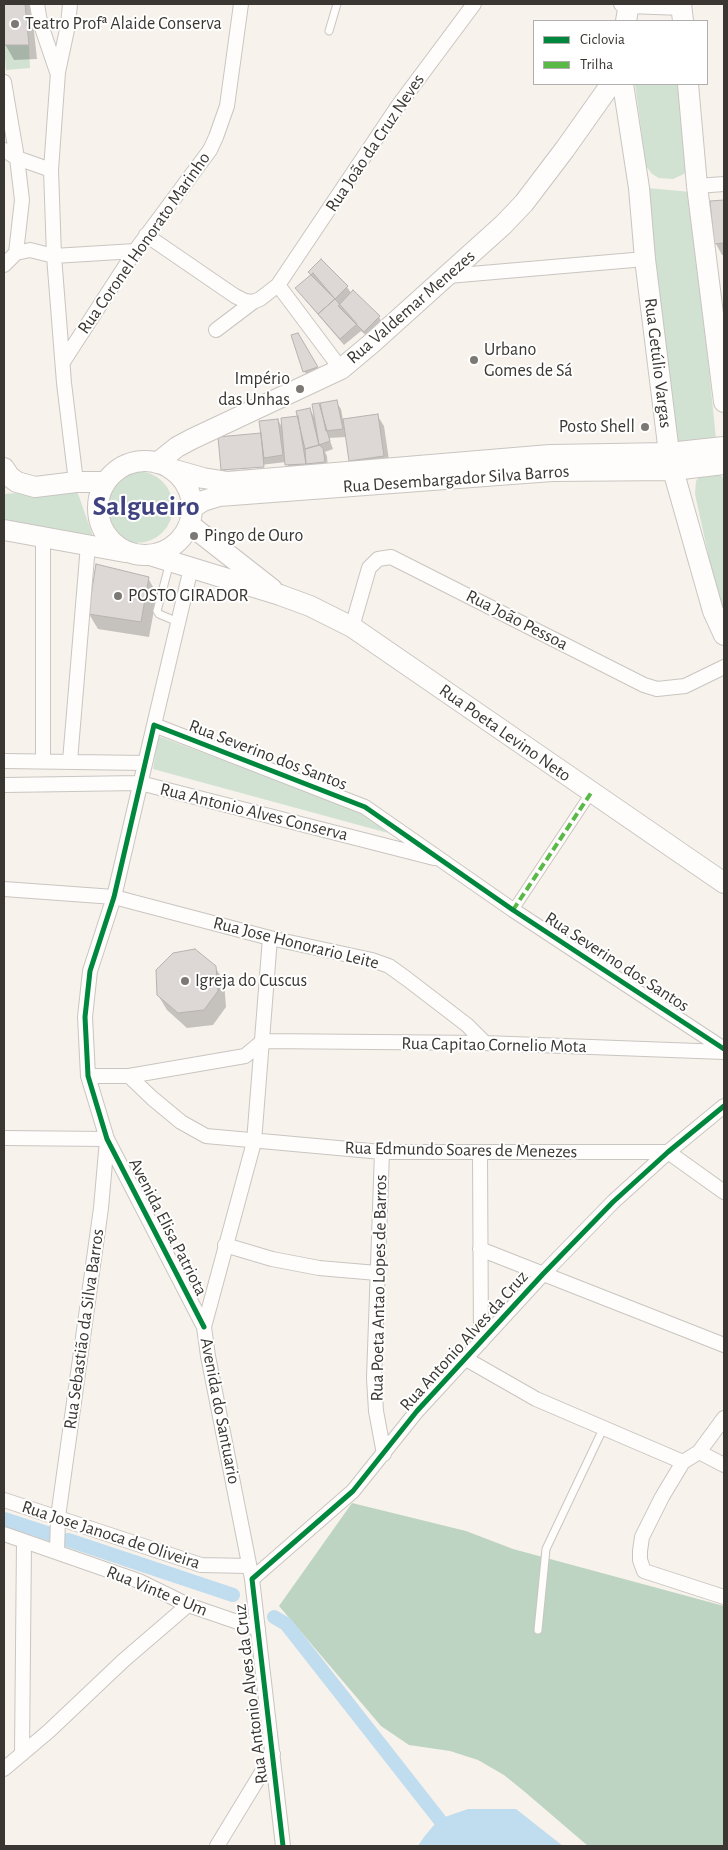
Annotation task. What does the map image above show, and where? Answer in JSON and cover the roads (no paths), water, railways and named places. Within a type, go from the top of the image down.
[{"type":"main road","name":"Rua Valdemar Menezes","points":[[164,466],[177,448],[192,439],[341,369],[372,343],[448,276],[524,203],[565,149],[609,85]]},
{"type":"main road","name":"Rua Getúlio Vargas","points":[[623,85],[639,188],[645,259],[671,461],[714,611],[724,635]]},
{"type":"main road","points":[[688,85],[697,186],[724,402]]},
{"type":"main road","name":"Rua Desembargador Silva Barros","points":[[671,461],[724,447]]},
{"type":"main road","points":[[4,530],[154,557],[181,538],[190,516],[189,493],[182,480],[164,466],[143,461],[129,464],[116,471],[105,482],[99,496],[98,512],[102,527],[110,540],[123,549],[154,557]]},
{"type":"main road","name":"Rua Desembargador Silva Barros","points":[[190,516],[203,501],[219,496],[338,480],[551,463],[671,461],[724,464]]},
{"type":"main road","name":"Rua Desembargador Silva Barros","points":[[164,466],[203,478],[228,482],[338,480]]},
{"type":"main road","points":[[4,468],[10,478],[35,487],[76,482],[105,482]]},
{"type":"main road","name":"Rua Poeta Levino Neto","points":[[190,516],[280,595]]},
{"type":"main road","name":"Rua Poeta Levino Neto","points":[[154,557],[280,595],[310,606],[352,627],[724,883]]},
{"type":"street","points":[[37,4],[42,30],[58,72]]},
{"type":"street","points":[[70,4],[68,25],[58,72],[51,170],[54,256],[64,383],[76,482]]},
{"type":"street","name":"Rua Coronel Honorato Marinho","points":[[63,362],[146,235],[210,150],[222,126],[227,106],[241,4]]},
{"type":"street","name":"Rua João da Cruz Neves","points":[[278,285],[398,106],[474,4]]},
{"type":"street","points":[[626,9],[682,11]]},
{"type":"street","points":[[4,82],[22,200],[16,253]]},
{"type":"street","points":[[4,150],[17,158],[51,170]]},
{"type":"street","points":[[697,186],[724,184]]},
{"type":"street","points":[[146,235],[249,302]]},
{"type":"street","points":[[4,265],[16,253],[30,250],[54,256],[135,251]]},
{"type":"street","points":[[448,276],[645,259]]},
{"type":"street","points":[[216,330],[249,302],[278,285],[341,369]]},
{"type":"street","points":[[43,536],[43,762]]},
{"type":"street","points":[[70,762],[88,545]]},
{"type":"street","name":"Rua João Pessoa","points":[[352,627],[369,568],[378,559],[392,557],[644,685],[658,689],[685,686],[724,667]]},
{"type":"street","points":[[4,1138],[107,1140],[88,1076],[85,1017],[90,971],[114,896],[191,568]]},
{"type":"street","name":"Rua Severino dos Santos","points":[[154,725],[365,807],[513,910],[724,1050]]},
{"type":"street","points":[[4,761],[145,763]]},
{"type":"street","name":"Rua Antonio Alves Conserva","points":[[4,785],[140,784],[442,860]]},
{"type":"street","points":[[513,910],[592,793]]},
{"type":"street","name":"Rua Jose Honorario Leite","points":[[4,889],[114,896],[270,938],[372,960],[389,966],[467,1025],[485,1044]]},
{"type":"street","name":"Avenida do Santuario","points":[[250,1572],[204,1327],[254,1142],[270,938]]},
{"type":"street","points":[[88,1076],[128,1076],[245,1056],[263,1041]]},
{"type":"street","name":"Rua Capitao Cornelio Mota","points":[[263,1041],[724,1050]]},
{"type":"street","name":"Rua Edmundo Soares de Menezes","points":[[128,1076],[181,1122],[206,1136],[254,1142],[382,1152],[668,1152]]},
{"type":"street","name":"Rua Antonio Alves da Cruz","points":[[283,1846],[250,1572],[353,1491],[417,1411],[613,1202],[668,1152],[724,1106]]},
{"type":"street","name":"Avenida Elisa Patriota","points":[[107,1140],[204,1327]]},
{"type":"street","name":"Rua Sebastião da Silva Barros","points":[[58,1550],[59,1518],[100,1208],[107,1140]]},
{"type":"street","name":"Rua Poeta Antao Lopes de Barros","points":[[382,1152],[374,1378],[376,1411],[384,1454]]},
{"type":"street","points":[[668,1152],[724,1192]]},
{"type":"street","points":[[480,1153],[481,1342]]},
{"type":"street","points":[[226,1245],[281,1261],[319,1268],[377,1272]]},
{"type":"street","points":[[480,1249],[724,1346]]},
{"type":"street","points":[[466,1359],[536,1399],[683,1462]]},
{"type":"street","points":[[724,1418],[698,1452],[683,1462],[662,1497],[642,1537],[640,1560],[644,1571],[724,1597]]},
{"type":"street","points":[[698,1452],[724,1465]]},
{"type":"street","name":"Rua Jose Janoca de Oliveira","points":[[4,1500],[138,1546],[201,1565],[250,1572]]},
{"type":"street","name":"Rua Vinte e Um","points":[[4,1534],[58,1550],[139,1582],[188,1605],[257,1627]]},
{"type":"street","points":[[22,1754],[24,1541]]},
{"type":"street","points":[[4,1770],[124,1660],[188,1605]]},
{"type":"street","points":[[217,1846],[273,1754]]},
{"type":"lane","points":[[328,31],[337,4]]},
{"type":"lane","points":[[154,557],[159,614],[178,622]]},
{"type":"lane","points":[[538,1630],[546,1549],[603,1429]]},
{"type":"water","points":[[468,1809],[516,1809],[563,1846],[418,1846],[439,1819]]},
{"type":"waterway","points":[[4,1519],[53,1535]]},
{"type":"waterway","points":[[68,1540],[233,1595]]},
{"type":"waterway","points":[[274,1617],[286,1624],[439,1819]]},
{"type":"place","name":"Teatro Profª Alaide Conserva","points":[[15,24]]},
{"type":"place","name":"Urbano Gomes de Sá","points":[[474,360]]},
{"type":"place","name":"Império das Unhas","points":[[300,389]]},
{"type":"place","name":"Posto Shell","points":[[645,427]]},
{"type":"place","name":"Pingo de Ouro","points":[[194,536]]},
{"type":"place","name":"POSTO GIRADOR","points":[[118,596]]},
{"type":"place","name":"Igreja do Cuscus","points":[[185,981]]},
{"type":"district","name":"Salgueiro","points":[[146,507]]}]
